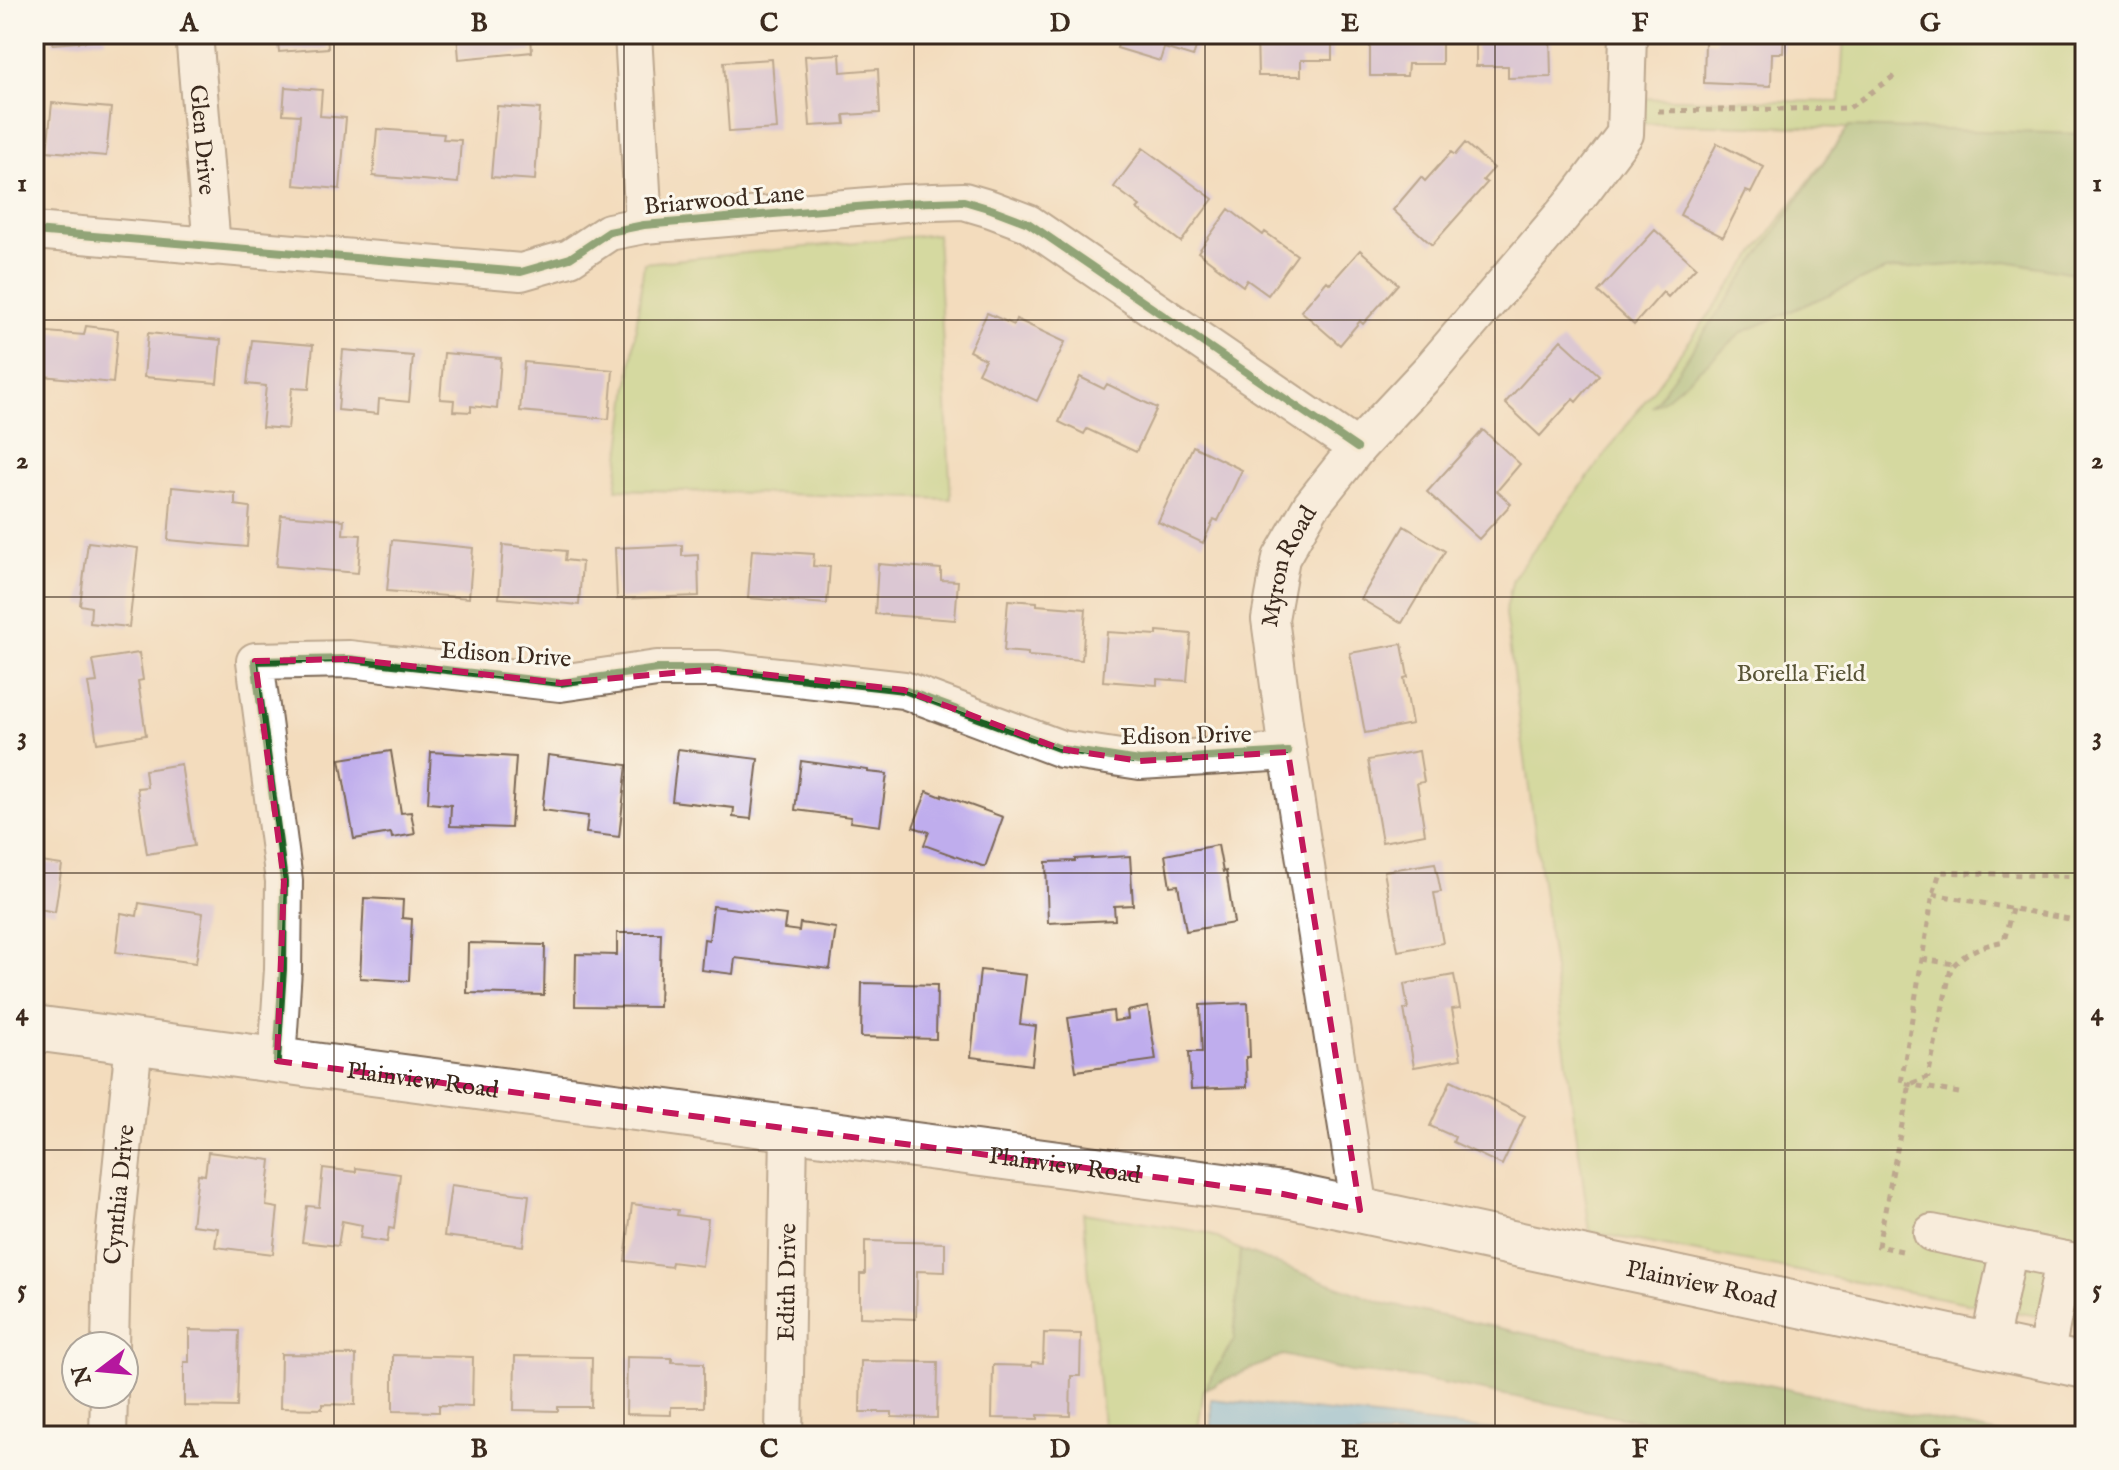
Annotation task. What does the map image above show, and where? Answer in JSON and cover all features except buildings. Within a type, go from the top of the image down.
[{"type":"main road","name":"Plainview Road","points":[[34,1028],[1283,1194],[2065,1362]]},
{"type":"street","name":"Glen Drive","points":[[194,34],[212,247]]},
{"type":"street","points":[[633,34],[644,225]]},
{"type":"street","name":"Myron Road","points":[[1360,1210],[1270,619],[1281,558],[1311,506],[1357,448],[1432,368],[1577,198],[1625,134],[1628,34]]},
{"type":"street","name":"Briarwood Lane","points":[[34,231],[521,272],[570,258],[609,232],[644,225],[904,203],[964,201],[1028,223],[1357,448]]},
{"type":"street","name":"Edison Drive","points":[[277,1061],[283,969],[284,881],[255,661],[349,659],[560,683],[657,669],[717,669],[904,690],[1061,749],[1140,761],[1288,752]]},
{"type":"street","name":"Cynthia Drive","points":[[110,1330],[112,1259],[134,1042]]},
{"type":"street","name":"Edith Drive","points":[[784,1436],[789,1129]]},
{"type":"street","points":[[1919,1242],[2009,1248],[2075,1262],[2065,1362]]},
{"type":"street","points":[[1989,1344],[2009,1248]]},
{"type":"street","points":[[108,1436],[109,1410]]},
{"type":"path","points":[[1625,111],[1849,108],[1894,76]]},
{"type":"path","points":[[1959,1093],[1901,1083],[1933,894],[1940,872],[2085,877]]},
{"type":"path","points":[[1933,894],[2085,922]]},
{"type":"path","points":[[1910,1084],[1928,1077],[1951,968],[1962,955],[2004,941],[2012,909]]},
{"type":"path","points":[[1922,959],[1954,964]]},
{"type":"path","points":[[1910,1084],[1878,1246],[1919,1242]]},
{"type":"highlighted area","points":[[349,659],[560,683],[717,669],[904,690],[1061,749],[1140,761],[1288,752],[1360,1210],[1283,1194],[277,1061],[284,881],[255,661]]},
{"type":"green space","name":"Borella Field","points":[[1844,34],[2085,34],[2085,1325],[1590,1232],[1505,614],[1513,578],[1848,128],[1625,123],[1626,98],[1840,102]]},
{"type":"green space","points":[[1849,127],[2085,134],[2085,275],[2006,261],[1885,270],[1743,332],[1652,407]]},
{"type":"green space","points":[[937,234],[951,499],[616,489],[644,263]]},
{"type":"green space","points":[[1083,1213],[1208,1233],[1240,1250],[1234,1340],[1204,1389],[1197,1436],[1104,1436]]},
{"type":"green space","points":[[1240,1250],[1386,1304],[2008,1436],[1721,1436],[1415,1378],[1350,1372],[1283,1355],[1204,1389],[1234,1340]]},
{"type":"water","points":[[1211,1399],[1548,1436],[1212,1436]]},
{"type":"cycle path","points":[[34,231],[521,272],[570,258],[609,232],[644,225],[904,203],[964,201],[1028,223],[1357,448]]},
{"type":"cycle path","points":[[277,1061],[283,969],[284,881],[255,661],[349,659],[560,683],[657,669],[717,669],[904,690],[1061,749],[1140,761],[1288,752]]}]
